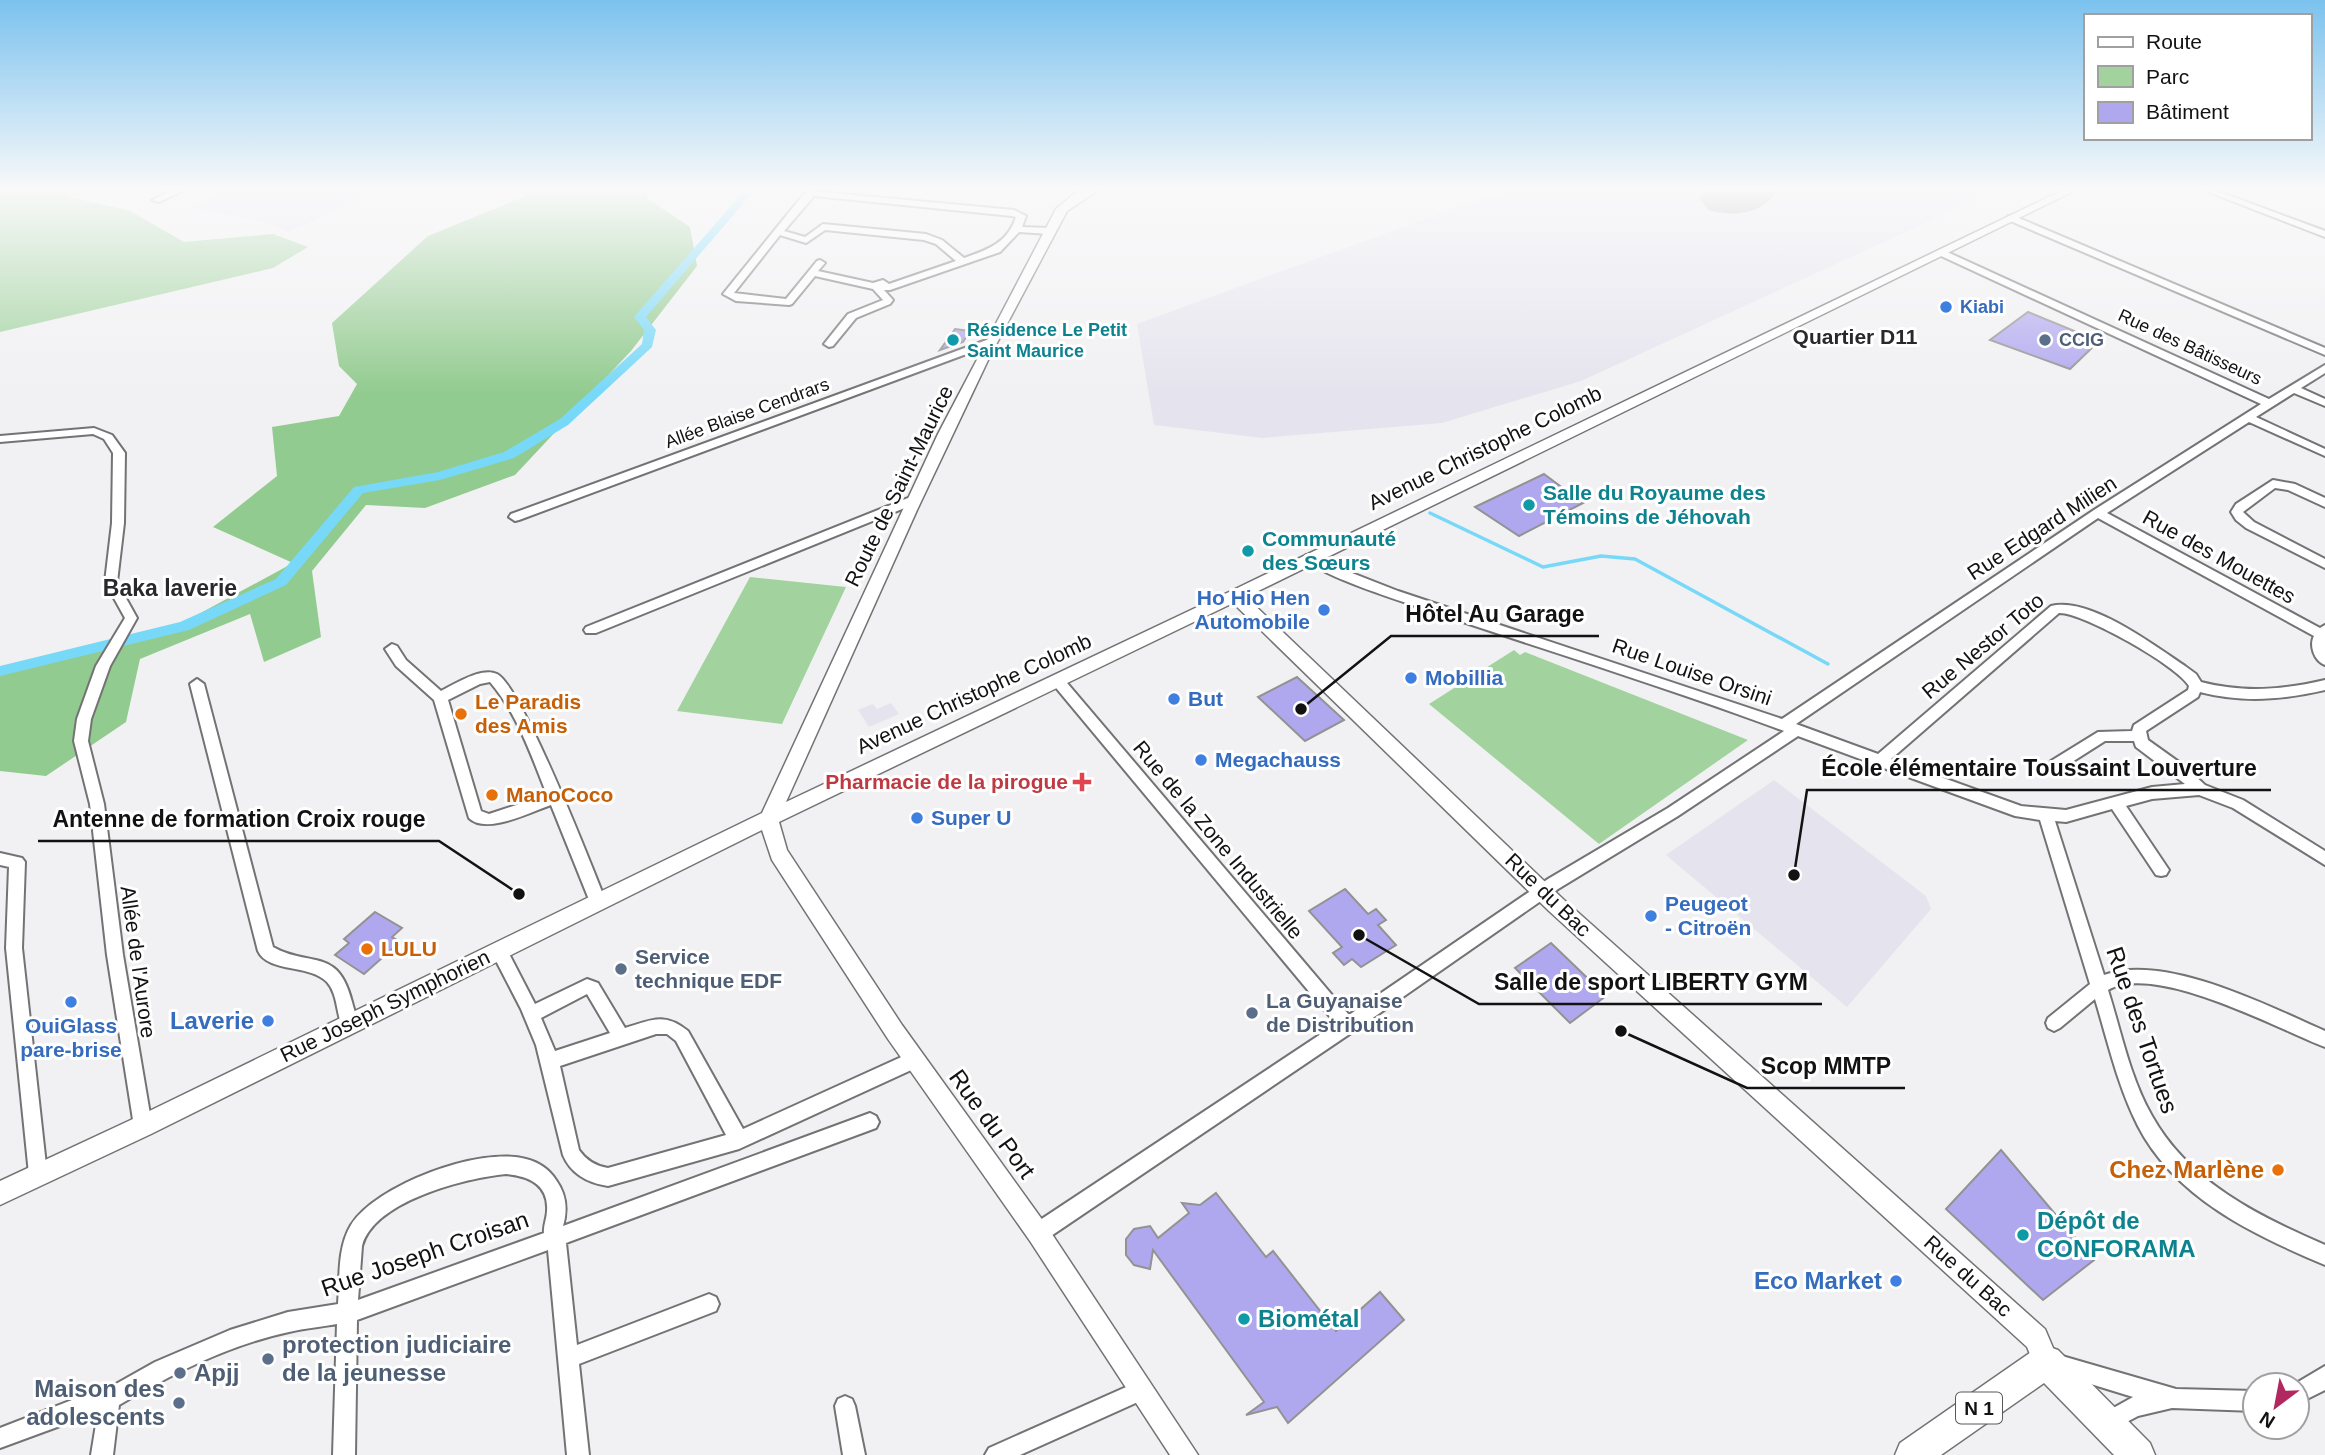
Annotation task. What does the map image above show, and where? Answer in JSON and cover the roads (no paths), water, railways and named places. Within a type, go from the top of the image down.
[{"type":"main road","points":[[2046,1362],[2138,1455]]},
{"type":"main road","name":"N 1","points":[[1912,1455],[2046,1362]]},
{"type":"street","points":[[758,259],[729,295],[787,303],[793,300],[820,263]]},
{"type":"street","points":[[959,259],[963,262]]},
{"type":"street","points":[[883,283],[887,288],[971,259]]},
{"type":"street","name":"Route de Saint-Maurice","points":[[769,818],[913,500],[1035,259]]},
{"type":"street","name":"Avenue Christophe Colomb","points":[[769,818],[1235,596],[1930,259]]},
{"type":"street","name":"Rue des Bâtisseurs","points":[[1955,259],[2270,404]]},
{"type":"street","points":[[2107,259],[2325,352]]},
{"type":"street","points":[[813,273],[874,286],[883,283]]},
{"type":"street","points":[[829,344],[852,316],[887,302],[877,288],[883,283]]},
{"type":"street","name":"Allée Blaise Cendrars","points":[[514,517],[992,341]]},
{"type":"street","name":"Rue Edgard Milien","points":[[1038,1233],[1543,892],[1673,811],[2098,513],[2325,368]]},
{"type":"street","points":[[2294,389],[2325,403]]},
{"type":"street","points":[[2250,418],[2325,453]]},
{"type":"street","name":"Allée de l'Aurore","points":[[0,439],[94,431],[108,437],[118,453],[118,523],[111,582],[131,618],[103,666],[95,695],[84,719],[81,741],[97,804],[117,968],[143,1126]]},
{"type":"street","points":[[2325,503],[2291,487],[2273,484],[2240,507],[2237,512],[2250,525],[2325,564]]},
{"type":"street","points":[[591,630],[913,500]]},
{"type":"street","name":"Rue des Mouettes","points":[[2098,513],[2323,632]]},
{"type":"street","name":"Rue Louise Orsini","points":[[1310,558],[1325,567],[1394,594],[1789,728],[2020,812],[2046,816],[2077,814],[2152,793],[2200,789]]},
{"type":"street","name":"Rue du Bac","points":[[1235,596],[1543,892],[2036,1338],[2046,1362]]},
{"type":"street","name":"Rue Nestor Toto","points":[[1878,762],[2062,607],[2093,616],[2186,674],[2196,686]]},
{"type":"street","points":[[2323,632],[2318,646],[2325,660]]},
{"type":"street","points":[[392,649],[401,663],[440,698],[474,814],[479,819],[489,820],[555,798]]},
{"type":"street","points":[[440,698],[489,677],[498,681],[527,730],[598,902]]},
{"type":"street","name":"Rue de la Zone Industrielle","points":[[1057,680],[1348,1026]]},
{"type":"street","points":[[197,684],[266,951],[275,958],[324,970],[335,980],[349,1023]]},
{"type":"street","points":[[2324,856],[2238,804],[2200,789],[2178,769],[2141,743],[2139,729],[2193,693],[2196,686],[2231,696],[2286,694],[2325,685]]},
{"type":"street","points":[[2056,765],[2103,736],[2139,736]]},
{"type":"street","points":[[2116,803],[2161,870]]},
{"type":"street","name":"Rue des Tortues","points":[[2046,816],[2144,1123],[2167,1155],[2202,1188],[2242,1217],[2325,1255]]},
{"type":"street","name":"Rue Joseph Symphorien","points":[[0,1193],[143,1126],[769,818]]},
{"type":"street","name":"Rue du Port","points":[[769,818],[772,837],[779,854],[915,1060],[1038,1233],[1185,1455]]},
{"type":"street","points":[[4,859],[17,862],[7,950],[38,1174]]},
{"type":"street","points":[[499,951],[532,1014],[550,1061],[572,1154],[594,1174],[608,1177],[739,1140],[915,1060]]},
{"type":"street","points":[[2054,1023],[2112,979],[2132,977],[2180,984],[2239,1002],[2325,1039]]},
{"type":"street","points":[[532,1014],[587,986],[594,990],[622,1038]]},
{"type":"street","points":[[550,1061],[660,1025],[677,1032],[739,1140]]},
{"type":"street","name":"Rue Joseph Croisan","points":[[0,1438],[110,1399],[162,1368],[230,1340],[288,1322],[347,1312],[870,1122]]},
{"type":"street","points":[[344,1455],[347,1312],[352,1249],[361,1226],[387,1204],[448,1177],[500,1165],[535,1171],[556,1197],[557,1213],[552,1230],[556,1238],[578,1455]]},
{"type":"street","points":[[568,1358],[709,1304]]},
{"type":"street","points":[[2046,1362],[2097,1374],[2176,1399]]},
{"type":"street","points":[[996,1455],[1142,1390]]},
{"type":"street","points":[[102,1455],[110,1399]]},
{"type":"street","points":[[2106,1423],[2135,1406],[2176,1399],[2241,1401]]},
{"type":"street","points":[[845,1406],[854,1455]]},
{"type":"waterway","points":[[0,671],[184,626],[281,582],[359,490],[440,476],[509,455],[564,422],[648,345],[650,330],[640,317],[690,259]]},
{"type":"waterway","points":[[1430,513],[1543,567],[1601,556],[1635,559],[1828,664]]},
{"type":"place","name":"Kiabi","points":[[1946,307]]},
{"type":"place","name":"Résidence Le Petit Saint Maurice","points":[[953,340]]},
{"type":"place","name":"CCIG","points":[[2045,340]]},
{"type":"place","name":"Salle du Royaume des Témoins de Jéhovah","points":[[1529,505]]},
{"type":"place","name":"Communauté des Sœurs","points":[[1248,551]]},
{"type":"place","name":"Ho Hio Hen Automobile","points":[[1324,610]]},
{"type":"place","name":"Mobillia","points":[[1411,678]]},
{"type":"place","name":"But","points":[[1174,699]]},
{"type":"place","name":"Hôtel Au Garage","points":[[1301,709]]},
{"type":"place","name":"Le Paradis des Amis","points":[[461,714]]},
{"type":"place","name":"Megachauss","points":[[1201,760]]},
{"type":"place","name":"Pharmacie de la pirogue","points":[[1082,782]]},
{"type":"place","name":"ManoCoco","points":[[492,795]]},
{"type":"place","name":"Super U","points":[[917,818]]},
{"type":"place","name":"École élémentaire Toussaint Louverture","points":[[1794,875]]},
{"type":"place","name":"Antenne de formation Croix rouge","points":[[519,894]]},
{"type":"place","name":"Peugeot - Citroën","points":[[1651,916]]},
{"type":"place","name":"Salle de sport LIBERTY GYM","points":[[1359,935]]},
{"type":"place","name":"LULU","points":[[367,949]]},
{"type":"place","name":"Service technique EDF","points":[[621,969]]},
{"type":"place","name":"OuiGlass pare-brise","points":[[71,1002]]},
{"type":"place","name":"La Guyanaise de Distribution","points":[[1252,1013]]},
{"type":"place","name":"Laverie","points":[[268,1021]]},
{"type":"place","name":"Scop MMTP","points":[[1621,1031]]},
{"type":"place","name":"Chez Marlène","points":[[2278,1170]]},
{"type":"place","name":"Dépôt de CONFORAMA","points":[[2023,1235]]},
{"type":"place","name":"Eco Market","points":[[1896,1281]]},
{"type":"place","name":"Biométal","points":[[1244,1319]]},
{"type":"place","name":"protection judiciaire de la jeunesse","points":[[268,1359]]},
{"type":"place","name":"Apjj","points":[[180,1373]]},
{"type":"place","name":"Maison des adolescents","points":[[179,1403]]},
{"type":"district","name":"Quartier D11","points":[[1855,337]]},
{"type":"district","name":"Baka laverie","points":[[170,588]]}]
